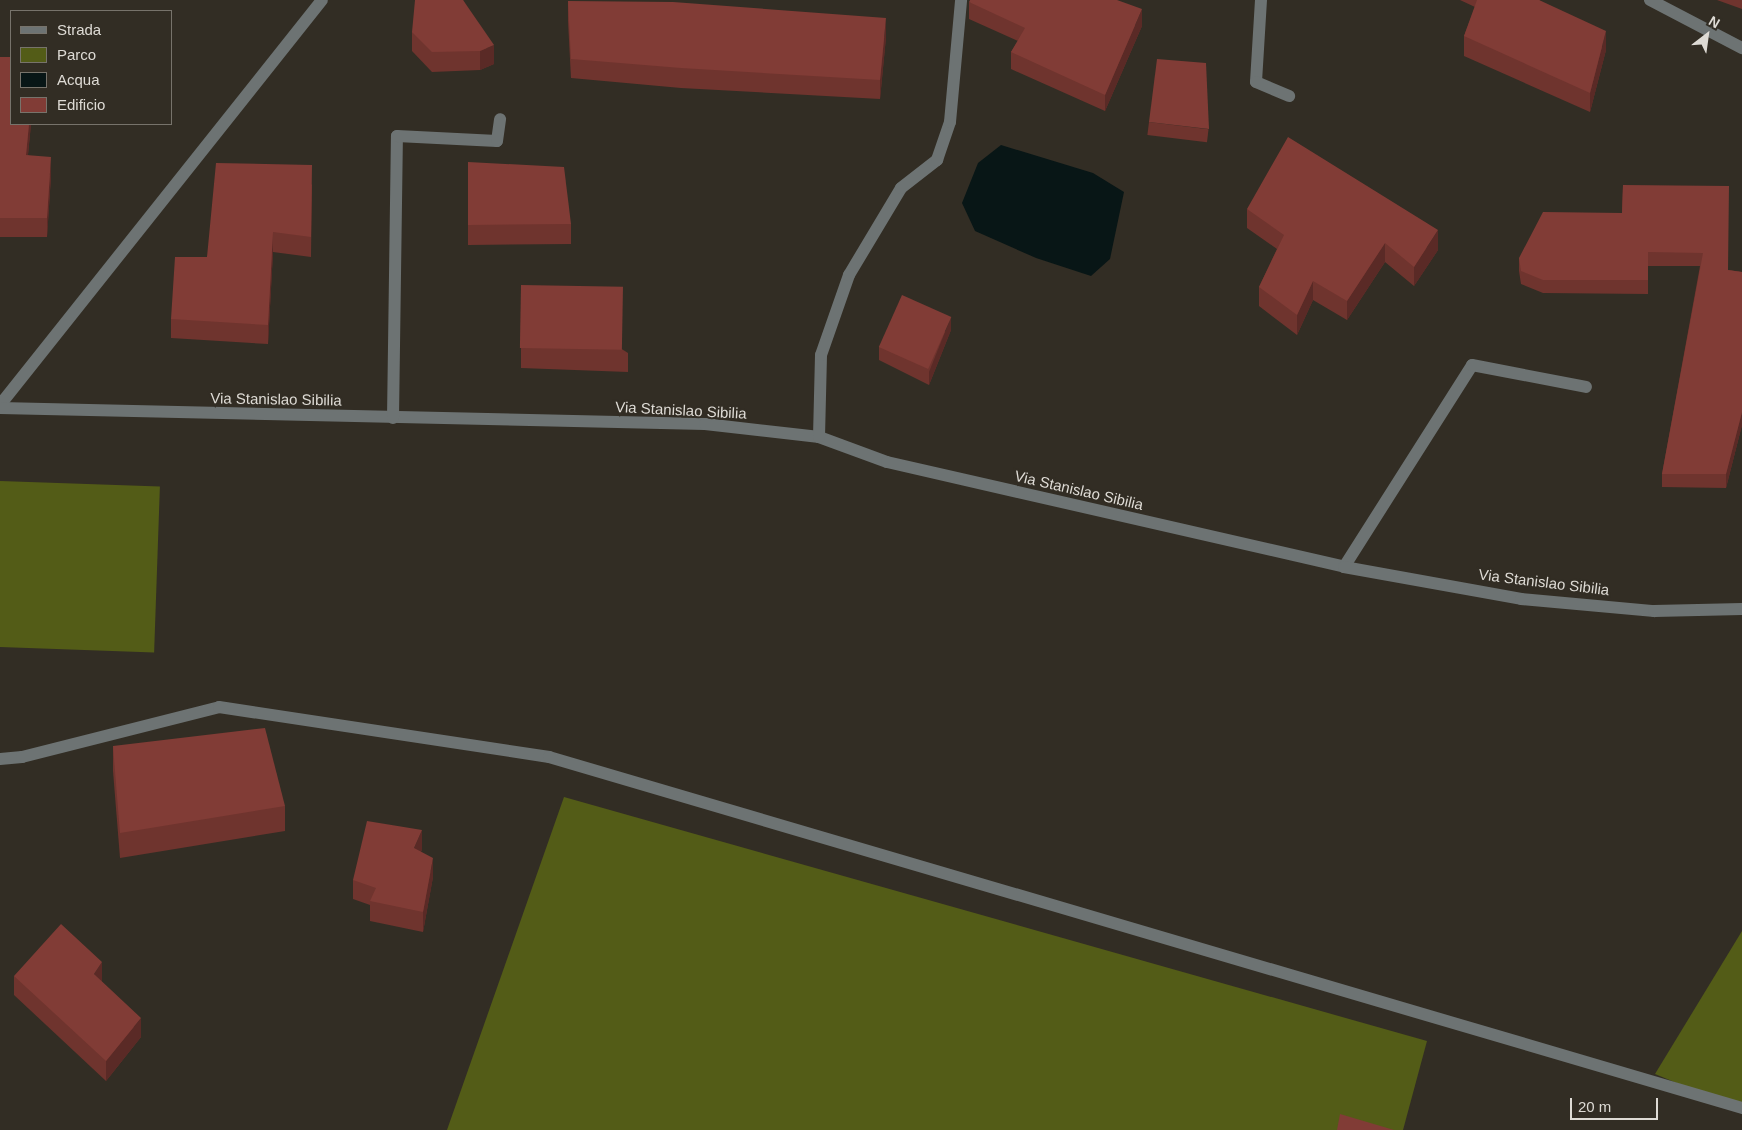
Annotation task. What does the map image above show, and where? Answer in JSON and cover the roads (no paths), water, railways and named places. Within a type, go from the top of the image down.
[{"type":"street","points":[[0,406],[322,0]]},
{"type":"street","points":[[819,437],[821,354],[849,275],[901,188],[937,160],[950,122],[961,0]]},
{"type":"street","points":[[1261,0],[1256,82],[1289,96]]},
{"type":"street","points":[[1650,0],[1742,48]]},
{"type":"street","points":[[393,418],[397,136],[497,141],[500,119]]},
{"type":"street","points":[[1344,567],[1472,365],[1586,387]]},
{"type":"street","name":"Via Stanislao Sibilia","points":[[0,406],[393,418],[705,424],[819,437],[887,462],[1344,567],[1520,599],[1654,611],[1742,609]]},
{"type":"street","points":[[0,759],[22,757],[219,707],[549,757],[1742,1108]]},
{"type":"water","points":[[1001,145],[1093,173],[1124,192],[1110,259],[1091,276],[1036,258],[975,231],[962,203],[978,163]]}]
